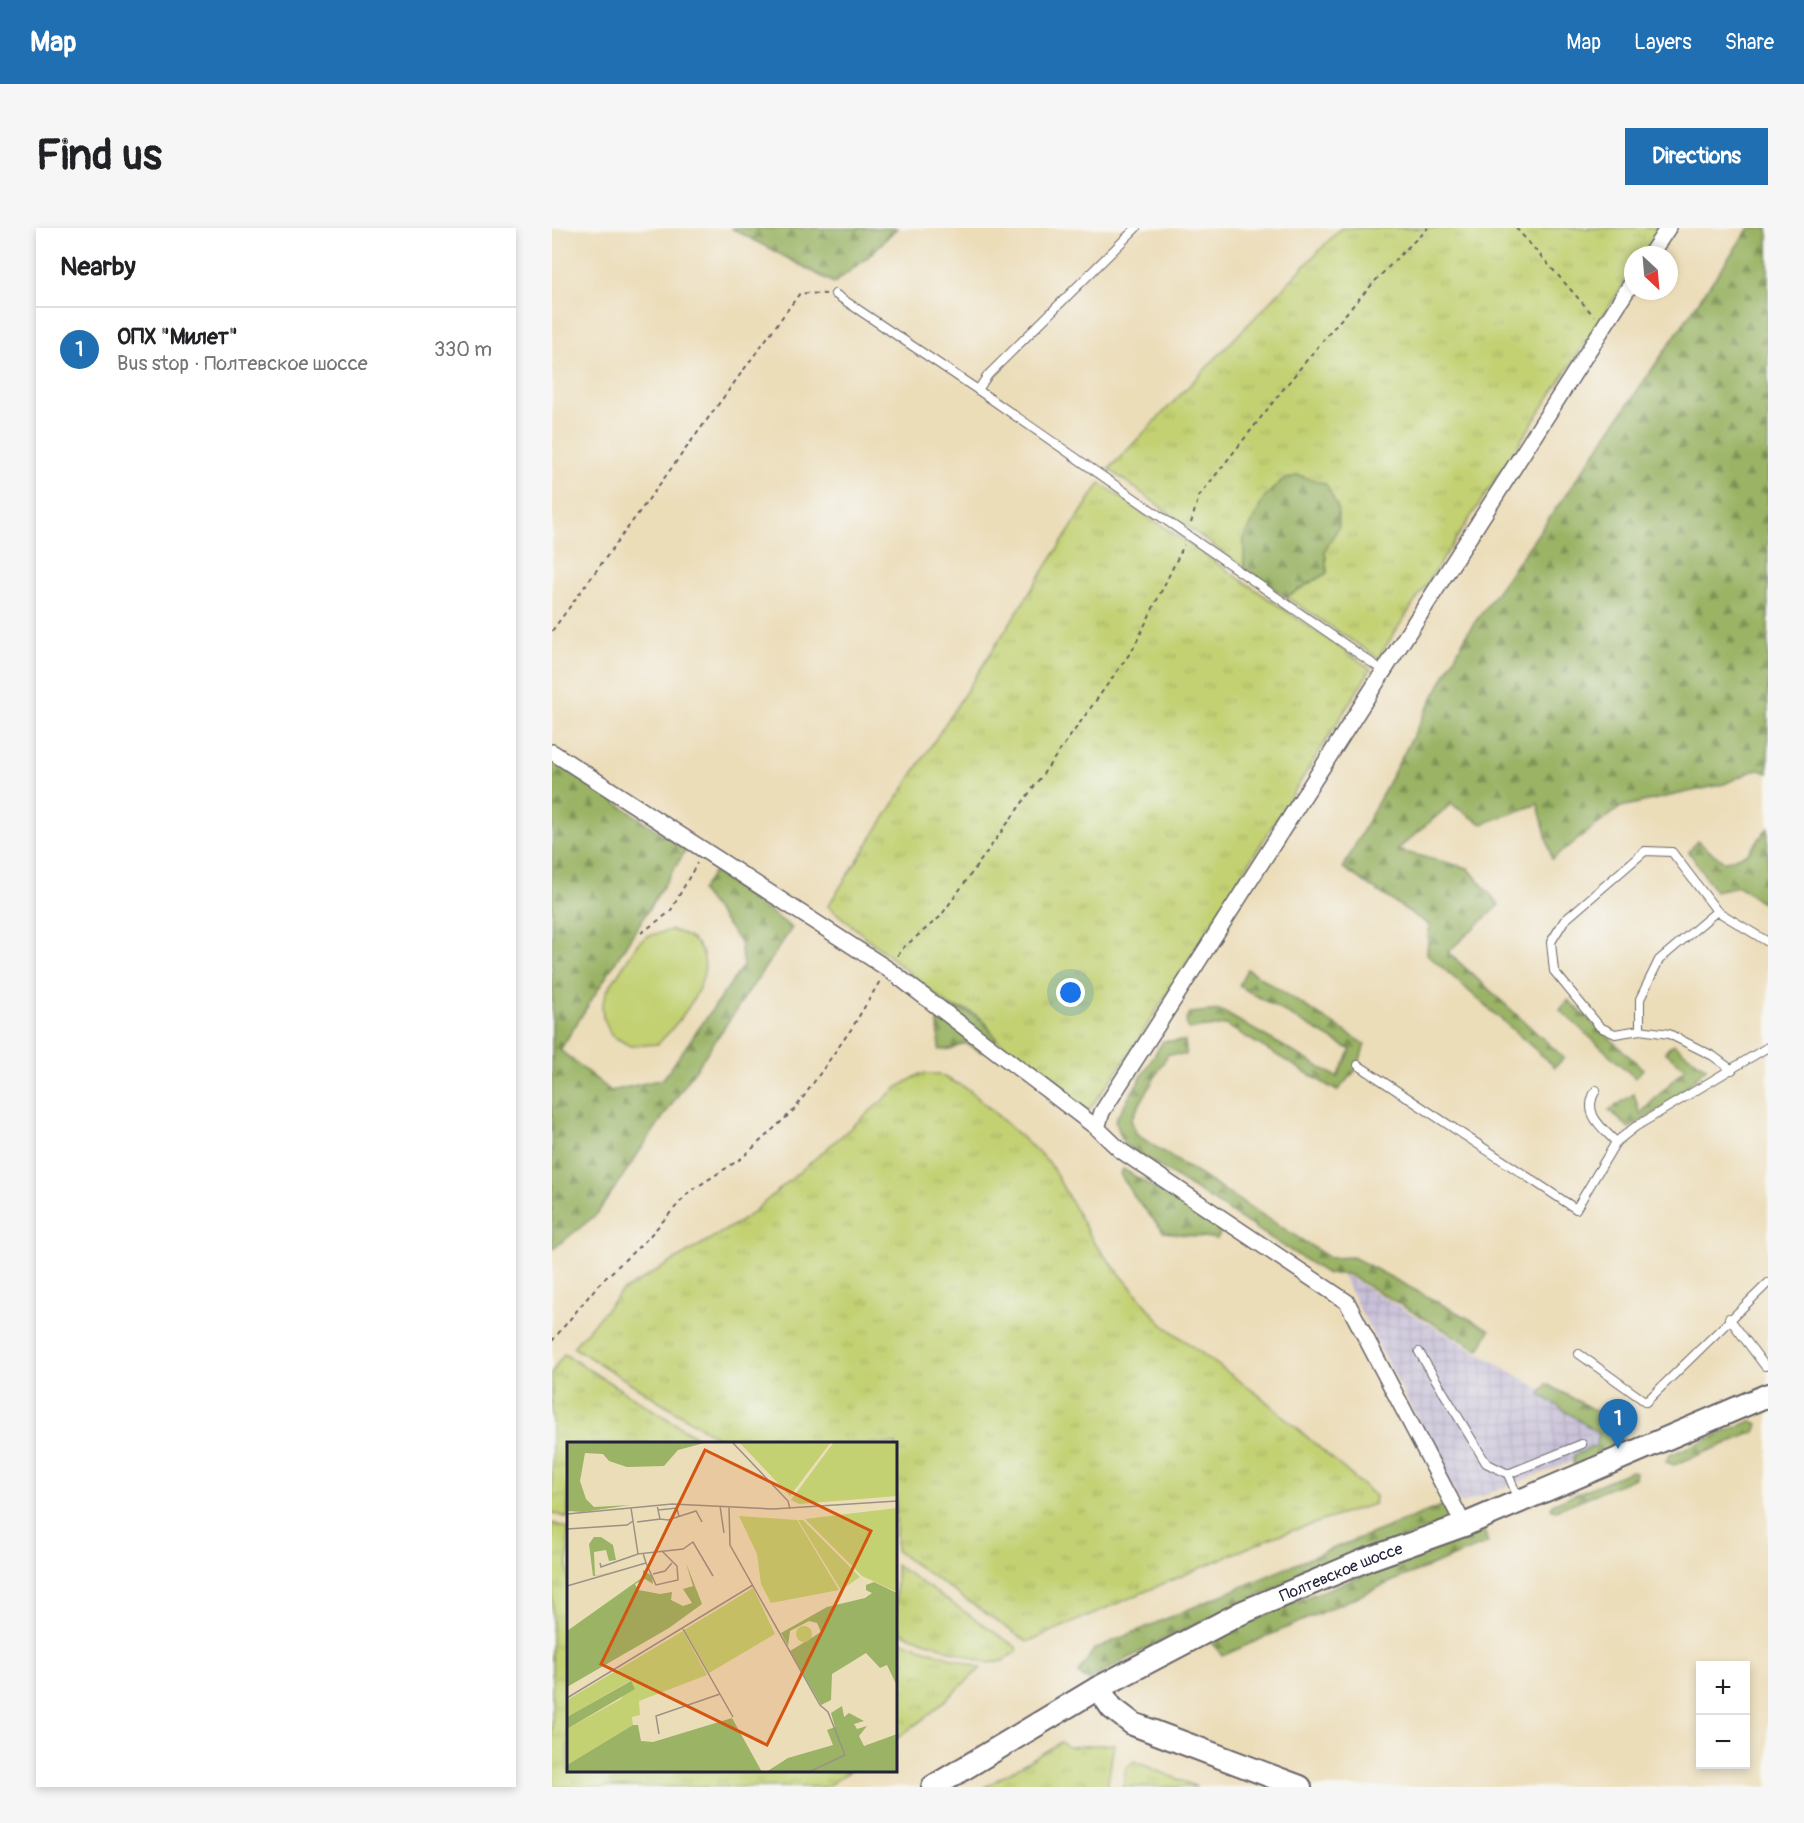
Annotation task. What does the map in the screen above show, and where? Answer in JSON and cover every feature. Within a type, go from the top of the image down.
[{"type":"street","points":[[1656,246],[1668,228]]},
{"type":"street","points":[[1097,1128],[1102,1112],[1382,670],[1624,295]]},
{"type":"street","points":[[552,752],[888,969],[1097,1128],[1120,1150],[1347,1302],[1464,1525]]},
{"type":"street","name":"Полтевское шоссе","points":[[933,1787],[1098,1688],[1178,1644],[1275,1598],[1366,1560],[1464,1525],[1768,1395]]},
{"type":"street","points":[[1098,1688],[1112,1708],[1133,1724],[1300,1787]]},
{"type":"lane","points":[[978,390],[988,375],[1136,228]]},
{"type":"lane","points":[[835,294],[978,390],[1382,670]]},
{"type":"lane","points":[[1732,1070],[1713,1056],[1669,1034],[1640,1029],[1615,1034],[1600,1027],[1554,971],[1551,942],[1564,921],[1645,851],[1671,852],[1717,911],[1768,942]]},
{"type":"lane","points":[[1640,1029],[1640,999],[1659,960],[1717,911]]},
{"type":"lane","points":[[1358,1065],[1576,1209],[1616,1142],[1635,1127],[1768,1047]]},
{"type":"lane","points":[[1596,1090],[1590,1099],[1590,1111],[1595,1121],[1616,1142]]},
{"type":"lane","points":[[1579,1353],[1647,1402],[1729,1318],[1768,1283]]},
{"type":"lane","points":[[1729,1318],[1765,1366],[1768,1365]]},
{"type":"lane","points":[[1419,1352],[1486,1463],[1508,1474],[1519,1501]]},
{"type":"lane","points":[[1508,1474],[1582,1444]]},
{"type":"path","points":[[552,1341],[598,1285],[647,1239],[689,1192],[742,1158],[795,1108],[852,1028],[904,947],[940,917],[1126,659],[1189,537],[1192,514],[1199,496],[1362,295],[1428,228]]},
{"type":"path","points":[[1516,228],[1595,317]]},
{"type":"path","points":[[552,632],[800,293],[835,294]]},
{"type":"path","points":[[641,933],[670,912],[705,851]]},
{"type":"shaded area","points":[[1341,1273],[1628,1440],[1461,1504]]},
{"type":"green space","points":[[731,228],[897,228],[867,258],[834,283]]},
{"type":"green space","points":[[1341,228],[1661,228],[1649,246],[1624,246],[1624,284],[1378,658],[1286,597],[1327,572],[1325,551],[1339,526],[1244,539],[1244,568],[1109,469]]},
{"type":"green space","points":[[1749,228],[1768,228],[1768,773],[1757,769],[1724,784],[1621,807],[1552,859],[1538,804],[1482,824],[1451,804],[1397,850],[1468,868],[1499,905],[1448,952],[1564,1058],[1555,1067],[1427,954],[1429,925],[1343,868],[1468,632],[1567,493]]},
{"type":"green space","points":[[1298,475],[1326,484],[1337,506],[1339,526],[1325,551],[1327,573],[1286,597],[1244,568],[1244,539],[1264,498],[1281,481]]},
{"type":"green space","points":[[1100,483],[1371,669],[1126,1059],[1088,1111],[996,1039],[984,1020],[968,1010],[951,1007],[828,906]]},
{"type":"green space","points":[[552,759],[686,850],[560,1050],[611,1091],[663,1079],[743,966],[740,942],[701,891],[714,871],[792,928],[597,1214],[552,1250]]},
{"type":"green space","points":[[1768,828],[1768,907],[1739,886],[1715,891],[1689,852],[1697,841],[1724,862],[1748,853]]},
{"type":"green space","points":[[671,930],[691,939],[702,951],[705,966],[701,982],[682,1016],[658,1044],[630,1046],[611,1035],[603,1017],[602,1006],[607,991],[638,943],[648,936]]},
{"type":"green space","points":[[1247,969],[1365,1044],[1357,1069],[1337,1091],[1226,1025],[1188,1029],[1186,1021],[1190,1013],[1220,1010],[1337,1077],[1351,1050],[1239,986]]},
{"type":"green space","points":[[1568,1000],[1643,1069],[1635,1078],[1560,1010]]},
{"type":"green space","points":[[951,1007],[966,1011],[982,1021],[996,1039],[992,1046],[981,1052],[965,1043],[952,1049],[939,1050],[938,1017]]},
{"type":"green space","points":[[1163,1041],[1185,1041],[1186,1055],[1168,1054],[1131,1120],[1137,1135],[1330,1258],[1353,1257],[1490,1330],[1479,1350],[1347,1274],[1327,1274],[1124,1144],[1115,1120]]},
{"type":"green space","points":[[1673,1044],[1706,1068],[1669,1104],[1629,1128],[1609,1110],[1634,1094],[1640,1114],[1685,1068],[1665,1052]]},
{"type":"green space","points":[[920,1074],[938,1074],[968,1089],[1049,1162],[1094,1243],[1162,1324],[1260,1396],[1375,1496],[1374,1504],[1273,1537],[1027,1642],[897,1552],[897,1442],[724,1442],[573,1347],[621,1292],[746,1218],[898,1087]]},
{"type":"green space","points":[[1123,1169],[1222,1229],[1217,1239],[1164,1232],[1136,1199],[1120,1174]]},
{"type":"green space","points":[[564,1354],[704,1442],[567,1442],[567,1518],[552,1513],[552,1372]]},
{"type":"green space","points":[[1547,1384],[1623,1426],[1623,1440],[1612,1452],[1578,1467],[1573,1463],[1574,1455],[1596,1446],[1599,1434],[1540,1394]]},
{"type":"green space","points":[[1751,1421],[1758,1425],[1755,1432],[1674,1465],[1666,1462],[1669,1455]]},
{"type":"green space","points":[[1631,1471],[1636,1472],[1635,1478],[1556,1510],[1551,1509],[1552,1504]]},
{"type":"green space","points":[[1444,1505],[1453,1519],[1222,1612],[1132,1656],[1089,1681],[1078,1674],[1094,1649],[1324,1552]]},
{"type":"green space","points":[[552,1523],[567,1528],[567,1772],[848,1772],[826,1787],[552,1787]]},
{"type":"green space","points":[[1484,1530],[1488,1543],[1400,1578],[1222,1656],[1212,1642],[1283,1606]]},
{"type":"green space","points":[[897,1566],[1016,1647],[1017,1651],[1003,1661],[987,1663],[897,1631]]},
{"type":"green space","points":[[897,1639],[981,1668],[929,1715],[897,1738]]},
{"type":"green space","points":[[1061,1742],[1068,1747],[1114,1744],[1107,1787],[985,1787]]},
{"type":"green space","points":[[1134,1761],[1197,1787],[1123,1787],[1126,1768]]},
{"type":"place","name":"ОПХ \"Милет\"","points":[[1618,1449]]}]
